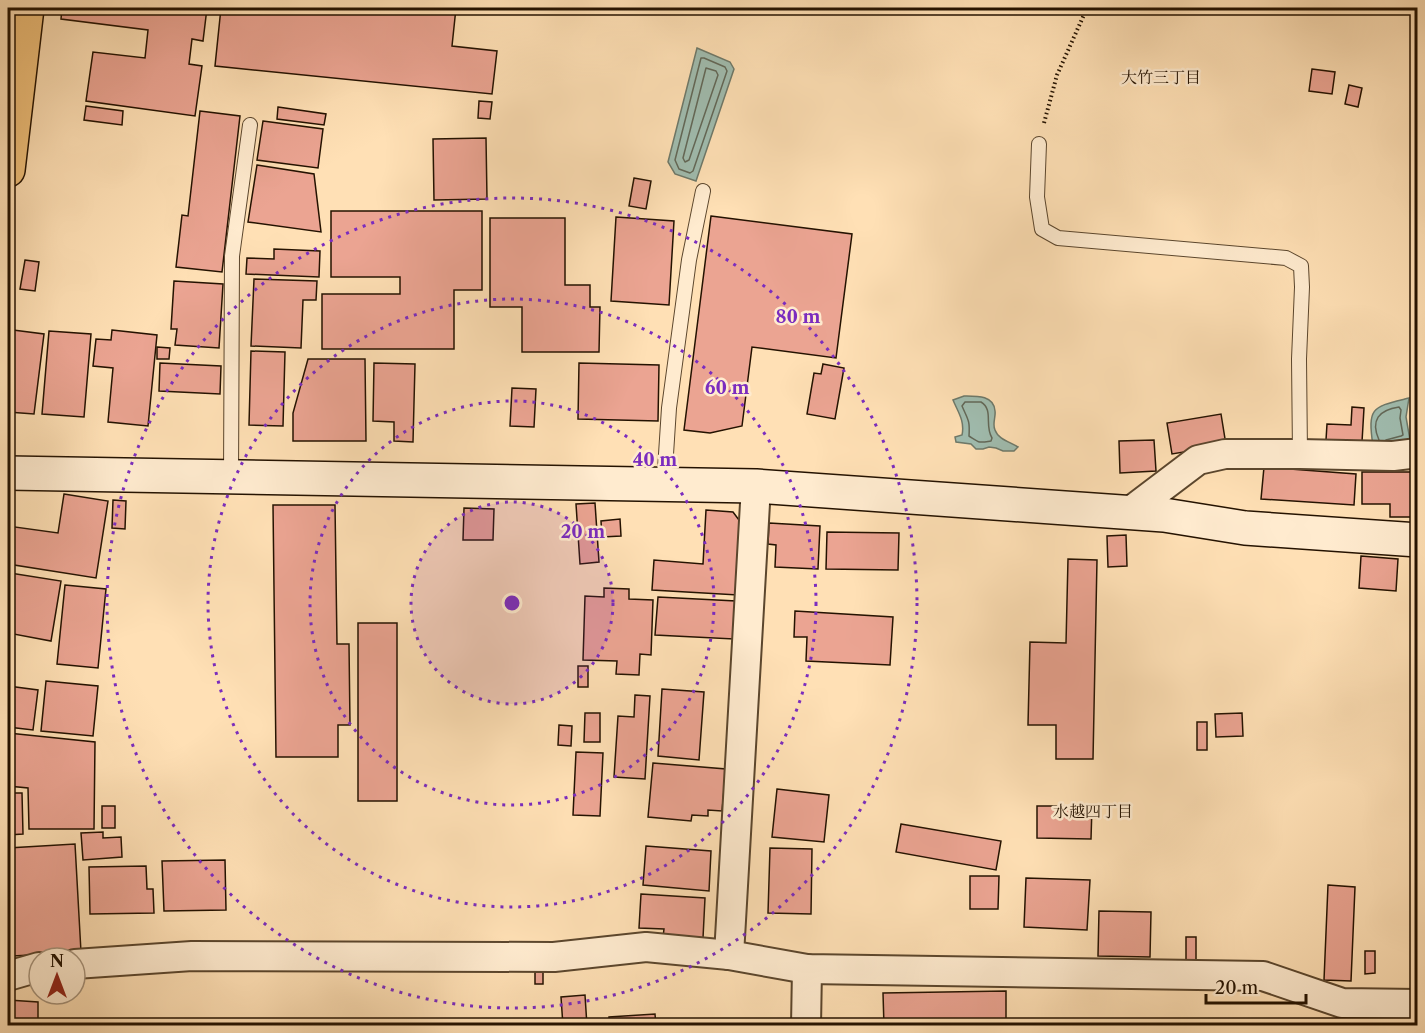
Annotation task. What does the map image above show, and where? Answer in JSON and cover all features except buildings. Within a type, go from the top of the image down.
[{"type":"highway","points":[[8,170],[27,8]]},
{"type":"street","points":[[1128,513],[1198,460],[1225,454],[1393,456],[1418,453]]},
{"type":"street","points":[[8,473],[756,486],[1164,515],[1245,528],[1418,540]]},
{"type":"street","points":[[729,955],[756,486]]},
{"type":"street","points":[[87,963],[192,956],[554,957],[646,947],[729,955],[807,969],[1263,976],[1342,1014],[1418,1004]]},
{"type":"street","points":[[806,1026],[807,969]]},
{"type":"street","points":[[8,976],[27,970]]},
{"type":"lane","points":[[231,477],[232,256],[250,125]]},
{"type":"lane","points":[[1039,144],[1037,196],[1042,229],[1058,238],[1286,258],[1301,266],[1300,454]]},
{"type":"lane","points":[[664,485],[669,408],[689,260],[703,191]]},
{"type":"path","points":[[1039,144],[1057,75],[1086,8]]},
{"type":"water","points":[[697,48],[730,62],[734,69],[696,181],[675,174],[668,162]]},
{"type":"water","points":[[964,396],[984,398],[991,402],[995,411],[995,430],[1001,438],[1018,447],[1014,451],[989,447],[976,449],[971,444],[956,442],[955,437],[962,435],[963,425],[953,400]]},
{"type":"water","points":[[1409,398],[1406,417],[1410,440],[1373,446],[1371,423],[1375,410]]},
{"type":"district","name":"大竹三丁目","points":[[1161,77]]},
{"type":"district","name":"水越四丁目","points":[[1093,811]]}]
